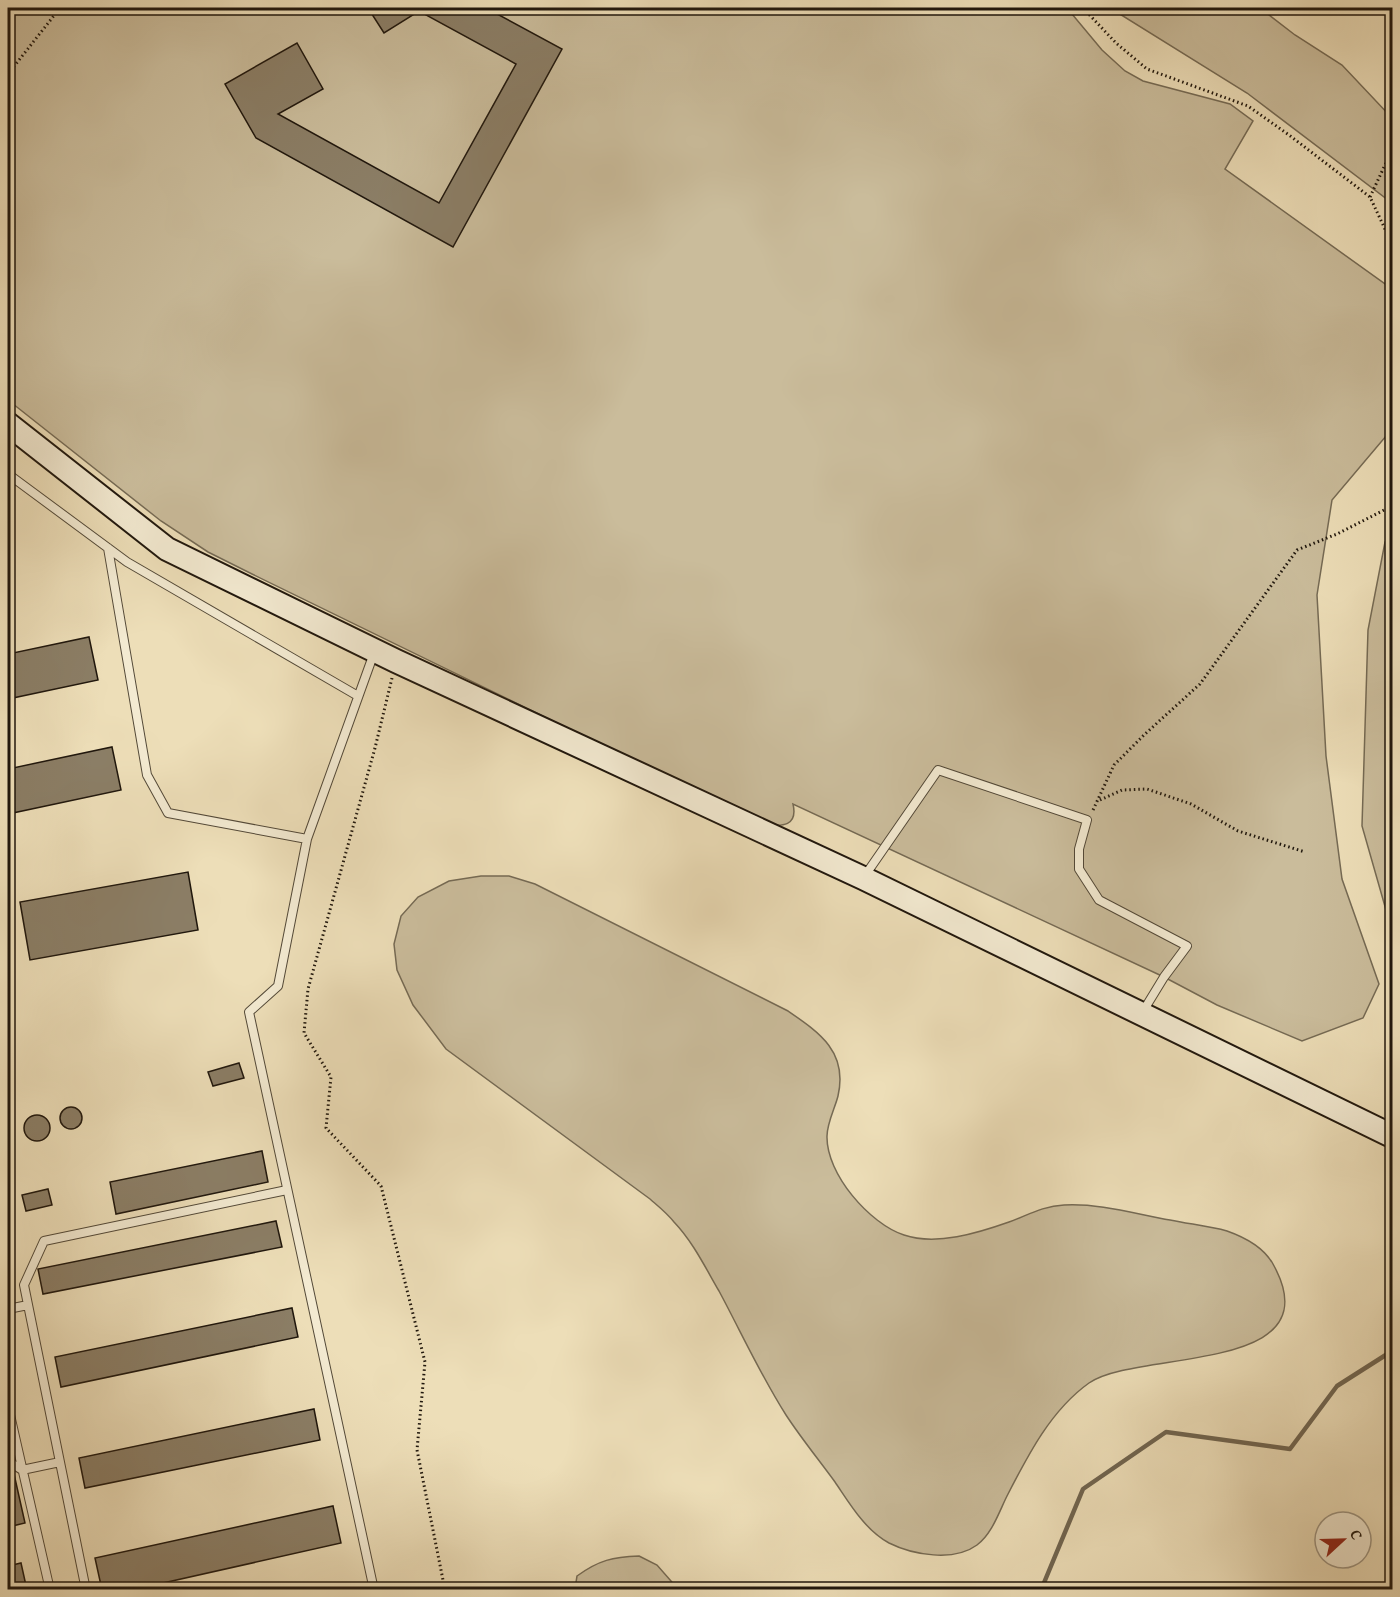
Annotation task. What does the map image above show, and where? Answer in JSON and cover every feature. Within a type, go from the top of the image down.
[{"type":"street","points":[[8,424],[167,549],[374,651],[863,878],[1392,1136]]},
{"type":"lane","points":[[8,474],[127,562],[358,696]]},
{"type":"lane","points":[[108,548],[147,775],[168,813],[307,839]]},
{"type":"lane","points":[[374,651],[307,839],[278,986],[249,1012],[374,1590]]},
{"type":"lane","points":[[863,878],[938,770],[1087,819],[1079,849],[1079,869],[1099,900],[1187,946],[1164,977],[1142,1014]]},
{"type":"lane","points":[[85,1589],[24,1285],[44,1241],[287,1190]]},
{"type":"lane","points":[[8,1309],[28,1305]]},
{"type":"lane","points":[[8,1406],[50,1590]]},
{"type":"lane","points":[[8,1461],[22,1470],[60,1462]]},
{"type":"path","points":[[8,74],[60,8]]},
{"type":"path","points":[[1083,8],[1116,43],[1147,69],[1248,106],[1289,135],[1370,197],[1392,244]]},
{"type":"path","points":[[1392,78],[1392,86]]},
{"type":"path","points":[[1370,197],[1392,150]]},
{"type":"path","points":[[1087,819],[1100,800],[1114,765],[1144,734],[1200,684],[1297,549],[1337,534],[1392,506]]},
{"type":"path","points":[[396,661],[375,748],[308,989],[304,1033],[331,1077],[326,1128],[381,1186],[425,1362],[417,1450],[445,1590]]},
{"type":"path","points":[[1100,800],[1122,790],[1147,789],[1191,804],[1238,831],[1305,852]]},
{"type":"shaded area","points":[[8,8],[1067,8],[1102,50],[1125,71],[1143,81],[1230,104],[1253,121],[1225,169],[1392,289],[1392,429],[1332,500],[1317,595],[1326,756],[1342,879],[1379,984],[1363,1018],[1302,1041],[1217,1005],[1164,977],[793,804],[794,811],[791,821],[783,825],[764,824],[208,552],[161,521],[8,400]]},
{"type":"shaded area","points":[[1110,8],[1260,8],[1295,35],[1342,65],[1392,118],[1392,203],[1247,93]]},
{"type":"shaded area","points":[[1392,533],[1392,931],[1362,826],[1368,630],[1385,542]]},
{"type":"shaded area","points":[[481,876],[509,876],[535,884],[788,1011],[811,1027],[829,1045],[839,1067],[838,1096],[827,1131],[829,1151],[834,1166],[852,1196],[877,1220],[891,1229],[916,1238],[943,1239],[984,1230],[1049,1207],[1077,1205],[1220,1229],[1247,1240],[1264,1253],[1273,1264],[1285,1300],[1277,1325],[1255,1341],[1223,1352],[1114,1373],[1089,1383],[1063,1406],[1052,1420],[1023,1465],[991,1529],[977,1545],[968,1550],[957,1554],[933,1555],[910,1551],[880,1538],[859,1516],[792,1424],[768,1385],[704,1264],[671,1219],[650,1199],[446,1049],[413,1005],[397,970],[394,944],[401,916],[418,897],[449,881]]},
{"type":"shaded area","points":[[639,1556],[657,1565],[678,1589],[575,1589],[577,1576],[592,1566],[621,1557]]},
{"type":"building","points":[[368,8],[486,8],[562,49],[453,247],[256,138],[225,84],[297,43],[323,89],[278,114],[439,203],[516,64],[419,11],[384,33]]},
{"type":"building","points":[[89,637],[98,680],[8,699],[8,654]]},
{"type":"building","points":[[112,747],[121,790],[8,814],[8,769]]},
{"type":"building","points":[[188,872],[198,930],[30,960],[20,902]]},
{"type":"building","points":[[239,1063],[244,1078],[213,1086],[208,1072]]},
{"type":"building","points":[[71,1107],[79,1110],[82,1118],[79,1126],[71,1129],[63,1126],[60,1118],[63,1110]]},
{"type":"building","points":[[37,1115],[46,1119],[50,1128],[46,1137],[37,1141],[28,1137],[24,1128],[28,1119]]},
{"type":"building","points":[[262,1151],[268,1182],[116,1214],[110,1182]]},
{"type":"building","points":[[48,1189],[52,1205],[26,1211],[22,1195]]},
{"type":"building","points":[[276,1221],[282,1247],[43,1294],[38,1269]]},
{"type":"building","points":[[292,1308],[298,1337],[61,1387],[55,1357]]},
{"type":"building","points":[[314,1409],[320,1440],[85,1488],[79,1458]]},
{"type":"building","points":[[12,1465],[25,1523],[8,1527],[8,1466]]},
{"type":"building","points":[[333,1506],[341,1543],[132,1590],[102,1590],[95,1558]]},
{"type":"building","points":[[21,1563],[27,1590],[8,1590],[8,1566]]},
{"type":"waterway","points":[[1383,8],[1392,14]]},
{"type":"waterway","points":[[1392,18],[1392,79]]},
{"type":"waterway","points":[[1041,1590],[1083,1489],[1166,1432],[1290,1449],[1337,1386],[1392,1351]]}]
